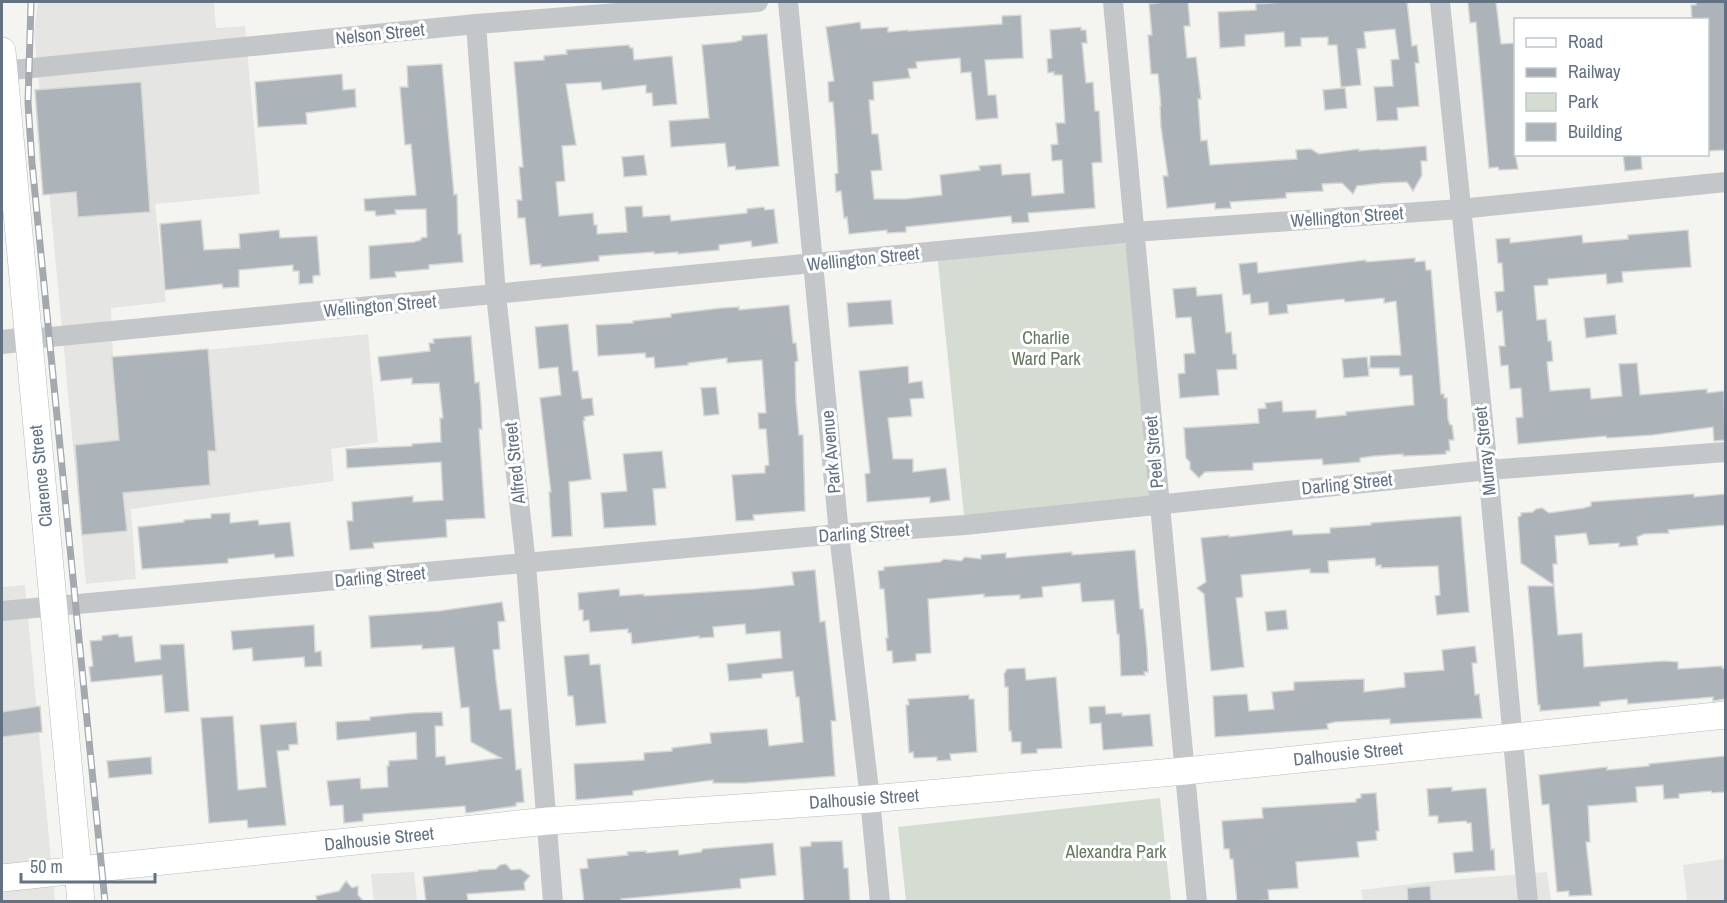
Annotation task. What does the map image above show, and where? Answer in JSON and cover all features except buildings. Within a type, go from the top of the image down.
[{"type":"main road","name":"Clarence Street","points":[[2,65],[81,902]]},
{"type":"main road","name":"Dalhousie Street","points":[[2,878],[548,821],[870,799],[1185,771],[1725,715]]},
{"type":"street","name":"Nelson Street","points":[[2,65],[758,2]]},
{"type":"street","name":"Park Avenue","points":[[788,2],[838,534],[880,902]]},
{"type":"street","name":"Peel Street","points":[[1113,2],[1197,902]]},
{"type":"street","name":"Murray Street","points":[[1440,2],[1488,470],[1528,902]]},
{"type":"street","name":"Alfred Street","points":[[476,24],[496,295],[526,564],[553,902]]},
{"type":"street","name":"Wellington Street","points":[[2,342],[1134,232],[1460,209],[1725,182]]},
{"type":"street","name":"Darling Street","points":[[2,611],[838,534],[965,525],[1488,470],[1725,452]]},
{"type":"shaded area","points":[[38,2],[214,2],[216,28],[245,26],[260,194],[155,204],[166,302],[111,308],[113,359],[368,334],[378,442],[331,449],[334,481],[131,509],[136,579],[86,584],[34,32]]},
{"type":"shaded area","points":[[25,585],[55,901],[2,902],[2,587]]},
{"type":"shaded area","points":[[1725,859],[1725,901],[1687,901],[1683,865]]},
{"type":"shaded area","points":[[414,872],[417,901],[374,901],[371,874]]},
{"type":"shaded area","points":[[1547,872],[1551,901],[1363,901],[1361,890],[1434,881]]},
{"type":"green space","name":"Charlie Ward Park","points":[[1134,232],[1159,503],[965,525],[937,252]]},
{"type":"green space","name":"Alexandra Park","points":[[1160,798],[1171,901],[906,901],[898,827]]},
{"type":"railway","points":[[31,2],[28,103],[32,163],[105,902]]}]
